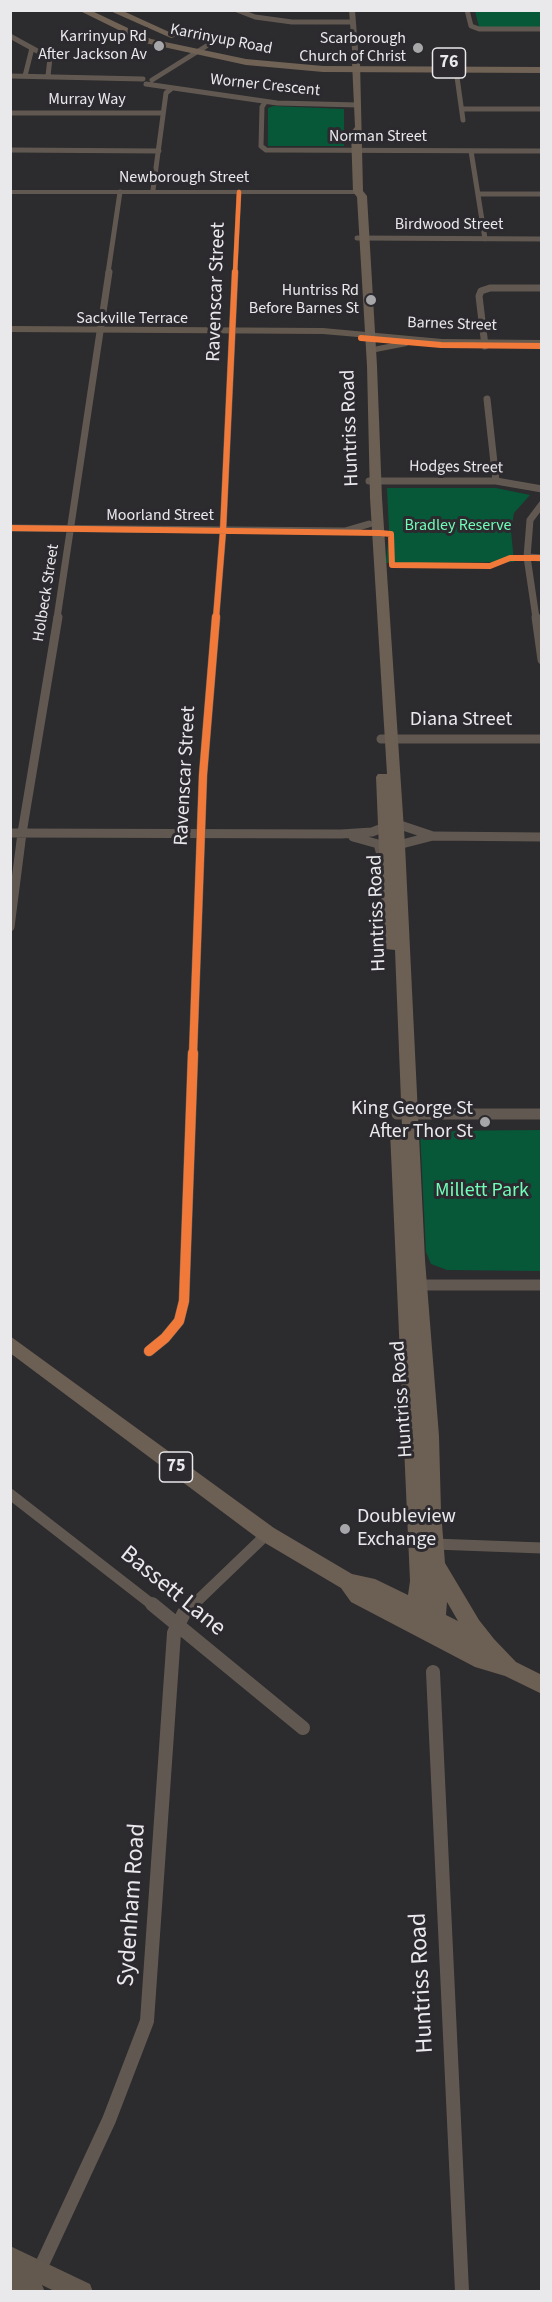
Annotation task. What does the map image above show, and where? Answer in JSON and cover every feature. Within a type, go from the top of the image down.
[{"type":"highway","name":"Karrinyup Road","points":[[82,10],[148,41],[194,52],[286,67],[542,63]]},
{"type":"highway","name":"Karrinyup Road","points":[[112,10],[156,31],[208,45],[265,56],[352,66],[542,70]]},
{"type":"main road","name":"Huntriss Road","points":[[352,66],[354,105],[359,127],[355,132],[358,192],[355,196],[367,339],[391,826],[386,866],[403,1114],[411,1285],[420,1581],[411,1615]]},
{"type":"main road","name":"Sackville Terrace","points":[[10,331],[234,332],[367,339]]},
{"type":"main road","name":"Barnes Street","points":[[367,339],[413,344],[542,345]]},
{"type":"main road","name":"Barnes Street","points":[[367,339],[485,344]]},
{"type":"main road","name":"Huntriss Road","points":[[373,481],[369,524],[386,739]]},
{"type":"main road","name":"Huntriss Road","points":[[391,826],[398,845],[403,1114]]},
{"type":"main road","name":"Huntriss Road","points":[[411,1285],[430,1436],[434,1553],[438,1593],[430,1626]]},
{"type":"main road","name":"75","points":[[10,1343],[267,1534],[348,1582],[358,1596],[411,1615],[482,1661],[509,1668],[542,1684]]},
{"type":"main road","points":[[434,1553],[472,1626],[492,1648]]},
{"type":"main road","name":"75","points":[[430,1626],[492,1648],[509,1668]]},
{"type":"main road","points":[[10,2257],[28,2285],[82,2292]]},
{"type":"street","points":[[237,10],[275,20],[350,22]]},
{"type":"street","name":"Huntriss Road","points":[[347,10],[350,22],[352,66]]},
{"type":"street","name":"Huntriss Road","points":[[350,22],[352,10]]},
{"type":"street","points":[[467,10],[471,26],[479,29],[542,29]]},
{"type":"street","points":[[10,36],[52,61],[48,76]]},
{"type":"street","name":"Worner Crescent","points":[[143,81],[152,80],[208,45]]},
{"type":"street","points":[[25,76],[32,48]]},
{"type":"street","points":[[437,69],[457,77],[473,69]]},
{"type":"street","name":"Worner Crescent","points":[[143,81],[164,71]]},
{"type":"street","points":[[10,76],[113,76],[143,81]]},
{"type":"street","points":[[457,77],[463,120]]},
{"type":"street","name":"Worner Crescent","points":[[152,80],[171,89]]},
{"type":"street","name":"Worner Crescent","points":[[143,81],[171,89],[265,102],[354,105]]},
{"type":"street","points":[[153,190],[166,93],[171,89]]},
{"type":"street","name":"Norman Street","points":[[265,102],[262,107],[261,146],[264,149],[542,151]]},
{"type":"street","points":[[462,109],[542,109]]},
{"type":"street","name":"Murray Way","points":[[10,113],[164,113]]},
{"type":"street","points":[[10,150],[159,151]]},
{"type":"street","points":[[471,151],[485,239]]},
{"type":"street","name":"Newborough Street","points":[[10,192],[153,190],[358,192]]},
{"type":"street","name":"Holbeck Street","points":[[10,927],[22,833],[72,529],[120,192]]},
{"type":"street","name":"Ravenscar Street","points":[[149,1351],[165,1338],[179,1321],[184,1301],[203,776],[223,531],[239,192]]},
{"type":"street","points":[[478,194],[542,194]]},
{"type":"street","name":"Birdwood Street","points":[[360,239],[542,239]]},
{"type":"street","points":[[485,344],[481,322],[481,291],[490,288],[542,288]]},
{"type":"street","points":[[487,399],[496,481]]},
{"type":"street","name":"Hodges Street","points":[[373,481],[496,481],[542,489]]},
{"type":"street","points":[[542,504],[530,520],[527,556],[542,660]]},
{"type":"street","name":"Moorland Street","points":[[10,528],[345,531],[369,524]]},
{"type":"street","points":[[527,556],[542,558]]},
{"type":"street","name":"Diana Street","points":[[386,739],[542,739]]},
{"type":"street","points":[[10,833],[341,834],[372,832],[391,826],[433,836],[542,837]]},
{"type":"street","points":[[341,834],[378,844],[386,866]]},
{"type":"street","points":[[398,845],[433,836]]},
{"type":"street","points":[[403,1114],[542,1114]]},
{"type":"street","points":[[411,1285],[542,1285]]},
{"type":"street","name":"Bassett Lane","points":[[10,1494],[178,1624],[303,1728]]},
{"type":"street","name":"Sydenham Road","points":[[28,2285],[109,2120],[147,2021],[174,1633],[184,1613],[267,1534]]},
{"type":"street","points":[[434,1553],[542,1548]]},
{"type":"street","name":"Huntriss Road","points":[[433,1672],[462,2292]]},
{"type":"green space","points":[[475,11],[541,11],[541,27],[479,27]]},
{"type":"green space","points":[[273,106],[344,109],[344,146],[268,146],[268,108]]},
{"type":"green space","name":"Bradley Reserve","points":[[387,488],[496,488],[530,495],[514,513],[511,531],[514,562],[386,563],[389,530]]},
{"type":"green space","name":"Millett Park","points":[[541,1130],[541,1271],[447,1270],[431,1264],[426,1252],[420,1131]]},
{"type":"cycle path","points":[[149,1351],[165,1338],[179,1321],[184,1301],[203,775],[223,531],[239,192]]},
{"type":"cycle path","points":[[361,338],[441,345],[542,346]]},
{"type":"cycle path","points":[[10,528],[380,533],[391,534],[392,565],[490,566],[510,558],[542,558]]},
{"type":"place","name":"Karrinyup Rd After Jackson Av","points":[[159,46]]},
{"type":"place","name":"Scarborough Church of Christ","points":[[418,48]]},
{"type":"place","name":"Huntriss Rd Before Barnes St","points":[[371,300]]},
{"type":"place","name":"King George St After Thor St","points":[[485,1122]]},
{"type":"place","name":"Doubleview Exchange","points":[[345,1529]]}]
